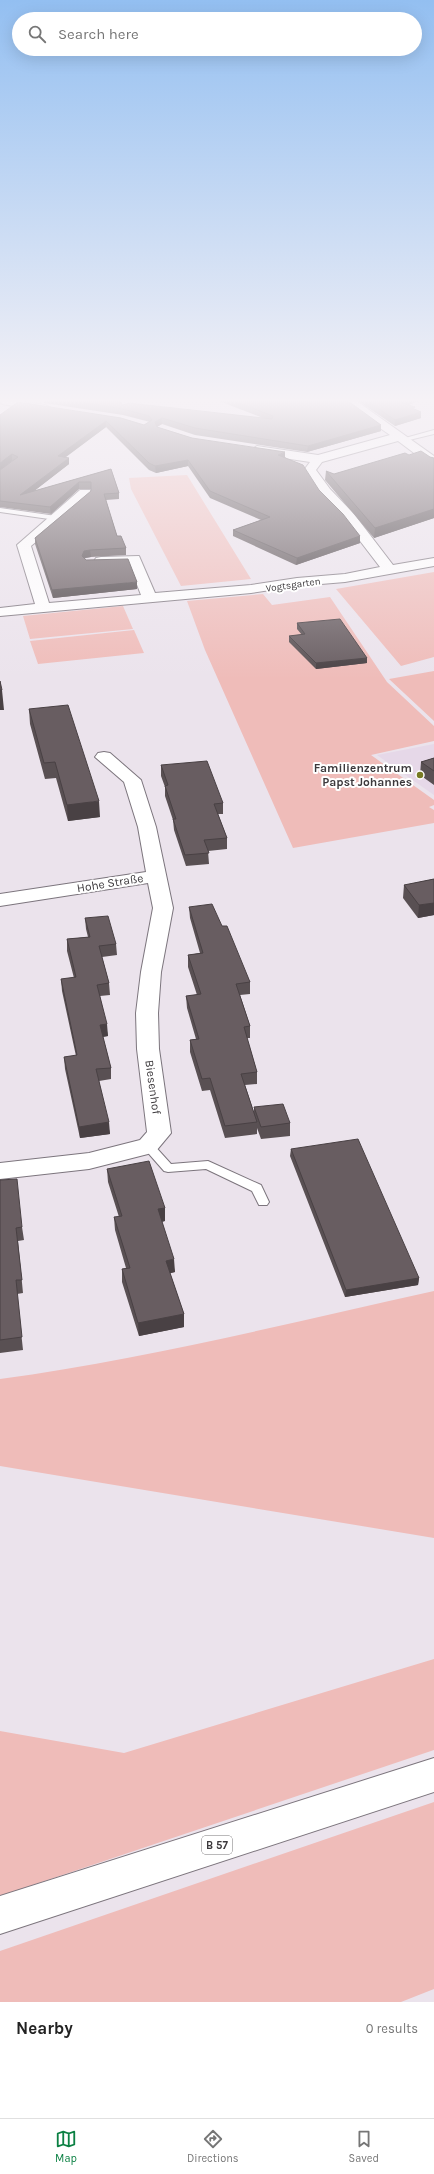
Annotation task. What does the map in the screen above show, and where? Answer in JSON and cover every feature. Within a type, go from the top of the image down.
[{"type":"main road","name":"B 57","points":[[0,1915],[434,1775]]},
{"type":"street","points":[[325,491],[348,517],[390,571]]},
{"type":"street","points":[[43,608],[24,545],[85,493]]},
{"type":"street","points":[[91,562],[134,559],[150,599]]},
{"type":"street","name":"Vogtsgarten","points":[[0,612],[275,587],[297,582],[346,578],[434,562]]},
{"type":"street","name":"Hohe Straße","points":[[0,900],[157,876],[147,827],[132,780],[104,757]]},
{"type":"street","name":"Biesenhof","points":[[148,1146],[159,1133],[148,1049],[147,1013],[151,972],[163,908],[157,876]]},
{"type":"street","points":[[0,1171],[89,1161],[148,1146]]},
{"type":"lane","points":[[0,510],[56,518]]},
{"type":"lane","points":[[148,1146],[168,1168],[208,1165],[257,1188],[263,1202]]},
{"type":"shaded area","points":[[132,491],[197,491],[251,579],[181,586]]},
{"type":"shaded area","points":[[434,572],[434,657],[401,666],[336,589]]},
{"type":"shaded area","points":[[263,594],[272,605],[330,597],[387,682],[434,726],[434,741],[371,755],[434,800],[434,805],[429,807],[434,810],[434,823],[293,848],[205,650],[187,601]]},
{"type":"shaded area","points":[[123,606],[133,629],[30,639],[23,616]]},
{"type":"shaded area","points":[[134,630],[144,653],[38,664],[30,641]]},
{"type":"shaded area","points":[[434,671],[434,721],[389,679]]},
{"type":"shaded area","name":"Familienzentrum Papst Johannes","points":[[434,744],[434,795],[377,755]]},
{"type":"shaded area","points":[[434,1291],[434,1538],[0,1466],[0,1379],[55,1371],[164,1351]]},
{"type":"shaded area","points":[[434,1659],[434,1750],[0,1896],[0,1731],[124,1753]]},
{"type":"shaded area","points":[[434,1802],[434,1989],[401,2002],[0,2002],[0,1951]]},
{"type":"building","points":[[0,491],[25,491],[20,495],[33,491],[68,491],[50,507],[0,501]]},
{"type":"building","points":[[90,491],[118,491],[119,493],[104,494],[117,536],[121,536],[126,548],[84,551],[82,556],[86,560],[128,559],[137,582],[52,590],[35,538]]},
{"type":"building","points":[[211,491],[320,491],[343,514],[360,536],[297,558],[233,530],[270,517]]},
{"type":"building","points":[[344,491],[434,491],[434,509],[375,528]]},
{"type":"building","points":[[340,619],[367,658],[316,663],[289,636],[305,634],[297,623]]},
{"type":"building","points":[[68,705],[99,801],[67,805],[55,762],[44,763],[29,709]]},
{"type":"building","points":[[434,758],[434,771],[421,762]]},
{"type":"building","points":[[207,761],[223,803],[214,804],[227,838],[204,840],[209,853],[185,855],[173,819],[176,819],[165,786],[168,785],[161,765]]},
{"type":"building","points":[[434,879],[434,903],[419,905],[404,885]]},
{"type":"building","points":[[212,904],[222,926],[227,926],[250,982],[236,984],[250,1026],[244,1027],[257,1072],[241,1074],[257,1122],[225,1126],[210,1078],[202,1079],[190,1040],[199,1039],[186,996],[201,994],[188,955],[203,953],[189,907]]},
{"type":"building","points":[[108,916],[116,944],[99,946],[109,983],[97,985],[107,1024],[100,1025],[111,1068],[96,1069],[109,1122],[79,1127],[64,1057],[77,1055],[61,979],[76,977],[67,939],[90,937],[85,918]]},
{"type":"building","points":[[283,1104],[290,1123],[261,1127],[254,1107]]},
{"type":"building","points":[[358,1139],[419,1278],[346,1290],[291,1149]]},
{"type":"building","points":[[149,1161],[165,1208],[158,1209],[174,1259],[166,1261],[184,1314],[138,1323],[122,1269],[130,1268],[114,1217],[122,1216],[107,1169]]},
{"type":"building","points":[[17,1179],[22,1227],[16,1228],[22,1280],[16,1280],[22,1337],[0,1340],[0,1180]]},
{"type":"place","name":"Familienzentrum Papst Johannes","points":[[420,775]]}]
